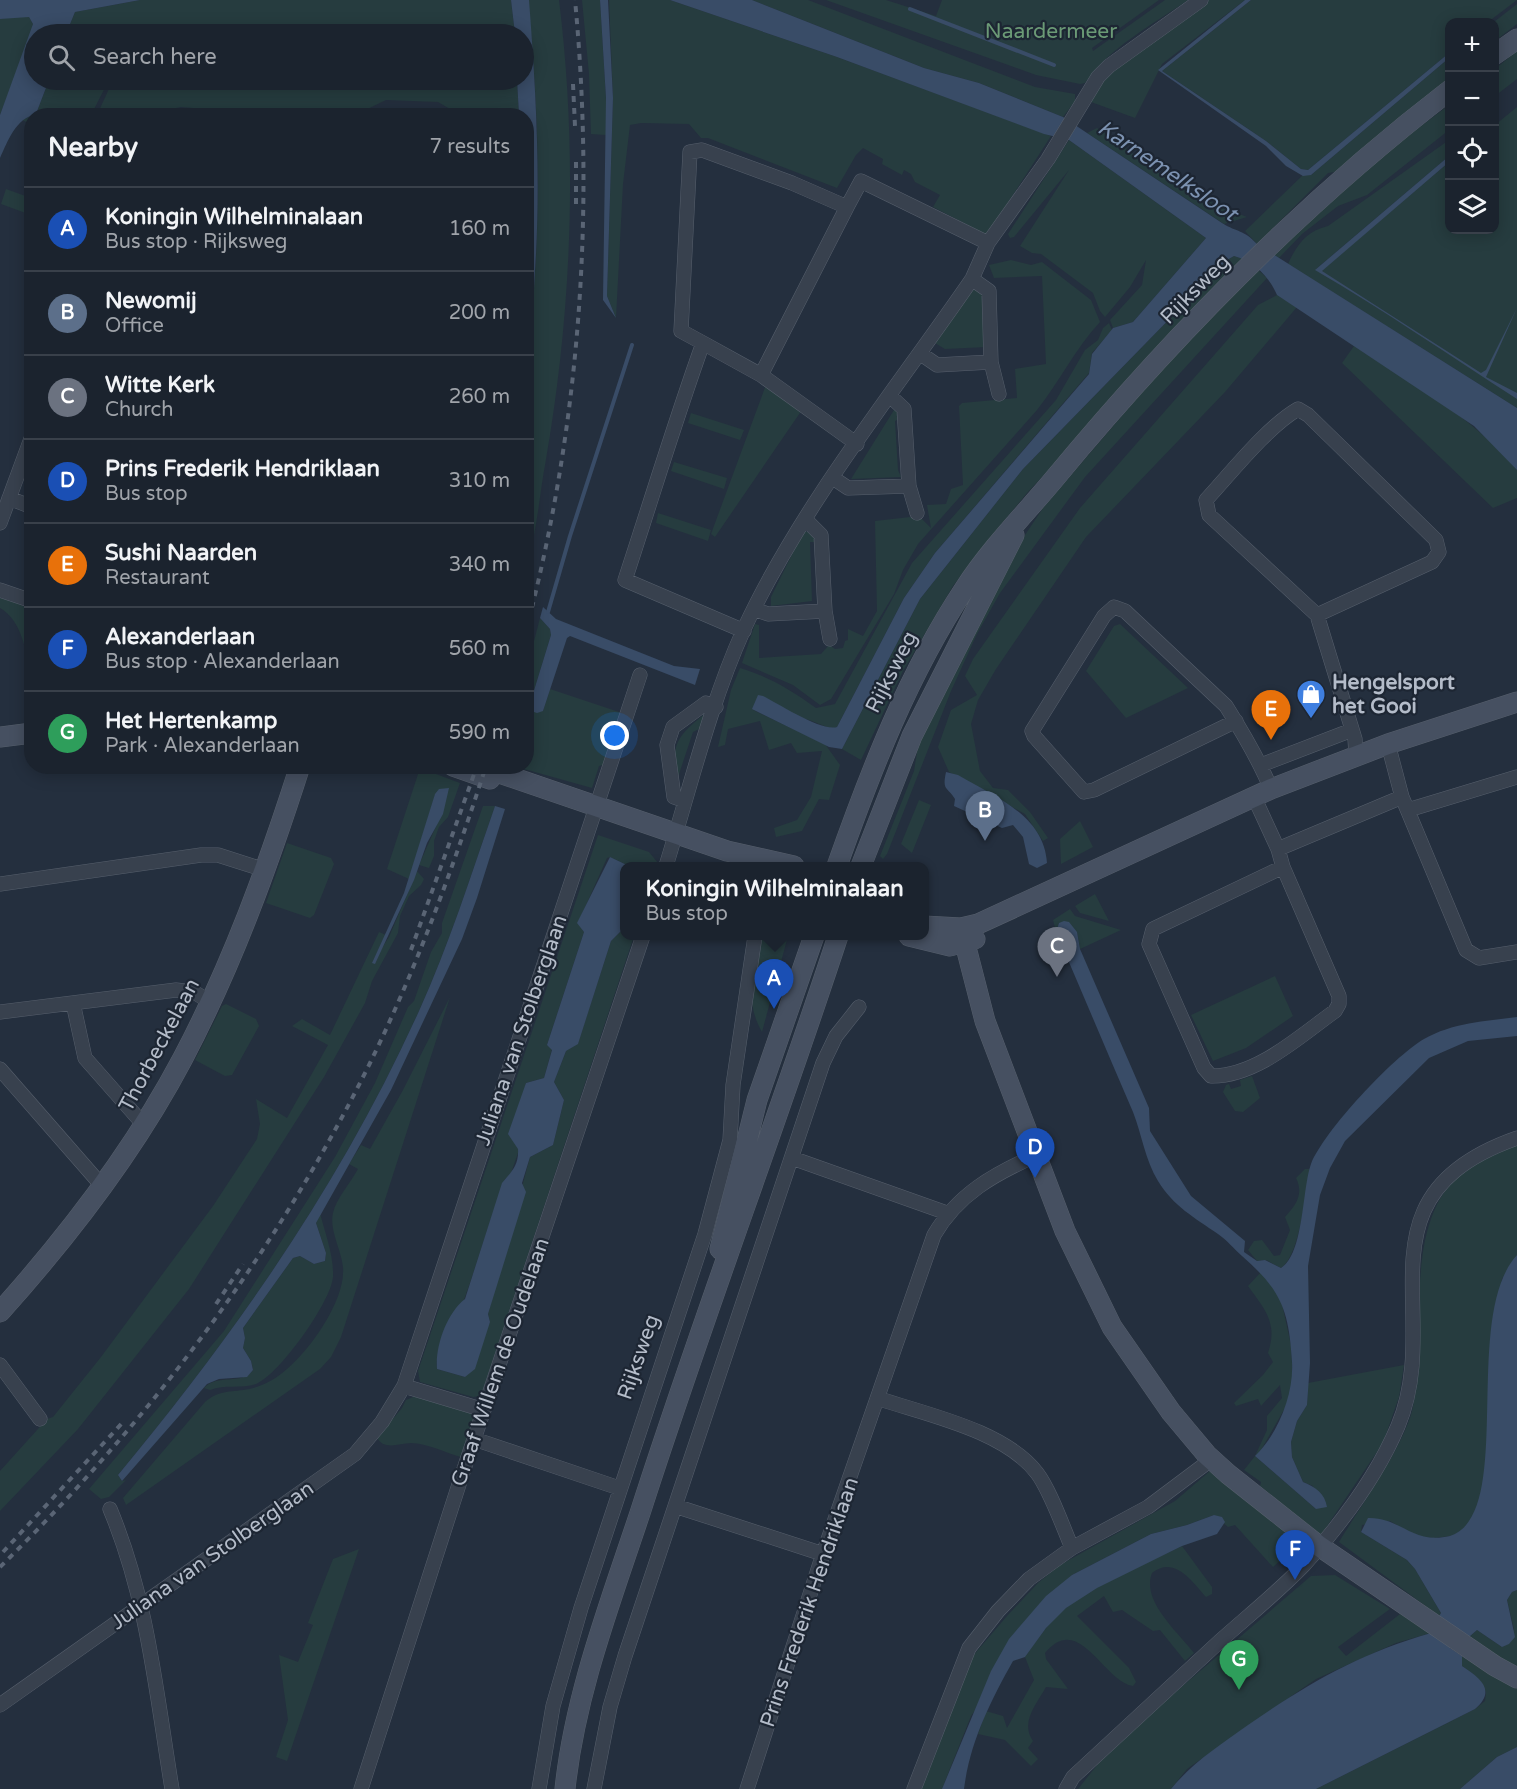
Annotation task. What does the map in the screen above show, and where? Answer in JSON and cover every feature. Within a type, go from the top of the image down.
[{"type":"main road","points":[[1499,52],[1517,39]]},
{"type":"main road","name":"Rijksweg","points":[[839,862],[884,740],[919,667],[965,588],[994,547],[1022,519],[1122,398],[1249,268],[1383,142],[1445,93]]},
{"type":"main road","name":"Rijksweg","points":[[863,862],[912,736],[1022,519]]},
{"type":"main road","points":[[925,940],[950,946],[959,933],[1262,793],[1356,755],[1517,702]]},
{"type":"main road","points":[[0,737],[24,734]]},
{"type":"main road","name":"Thorbeckelaan","points":[[0,1312],[84,1213],[103,1187],[144,1125],[183,1057],[210,1002],[265,870],[297,774]]},
{"type":"main road","points":[[479,774],[594,810]]},
{"type":"main road","points":[[500,774],[674,839],[722,862]]},
{"type":"main road","points":[[674,839],[773,862]]},
{"type":"main road","points":[[929,919],[959,933],[985,1021],[1065,1231],[1112,1327],[1171,1412],[1212,1459],[1319,1546],[1517,1678]]},
{"type":"main road","points":[[929,927],[959,933]]},
{"type":"main road","points":[[707,1307],[754,1110],[813,940]]},
{"type":"main road","points":[[565,1789],[568,1755],[582,1693],[707,1307],[746,1210],[837,940]]},
{"type":"street","points":[[667,862],[716,707],[744,631],[805,519],[972,279],[988,243],[1075,116],[1098,76],[1201,0]]},
{"type":"street","points":[[847,207],[792,183],[702,150],[690,152],[681,331],[761,375],[857,444]]},
{"type":"street","points":[[761,375],[861,181],[988,243]]},
{"type":"street","points":[[972,279],[988,291],[991,362],[999,394]]},
{"type":"street","points":[[703,343],[675,421],[662,472],[646,510],[625,580],[744,631]]},
{"type":"street","points":[[921,354],[937,365],[991,362]]},
{"type":"street","points":[[890,396],[904,409],[909,486],[917,513]]},
{"type":"street","points":[[1317,615],[1432,562],[1439,552],[1436,540],[1308,416],[1298,409],[1287,415],[1206,500],[1205,506],[1209,515],[1317,615],[1352,730],[1356,755]]},
{"type":"street","points":[[0,523],[24,458]]},
{"type":"street","points":[[833,478],[848,488],[909,486]]},
{"type":"street","points":[[9,498],[24,504]]},
{"type":"street","points":[[805,519],[821,535],[825,611],[830,639]]},
{"type":"street","points":[[0,590],[24,598]]},
{"type":"street","points":[[1236,721],[1094,790],[1084,792],[1032,731],[1104,616],[1114,607],[1125,611],[1226,706],[1236,721],[1261,765],[1262,793],[1283,867],[1339,996],[1340,1004],[1335,1011],[1266,1061],[1221,1076],[1211,1076],[1204,1068],[1149,944],[1153,929],[1283,867]]},
{"type":"street","points":[[754,609],[768,614],[825,611]]},
{"type":"street","name":"Juliana van Stolberglaan","points":[[0,1705],[355,1454],[382,1422],[404,1386],[640,675]]},
{"type":"street","points":[[685,801],[674,797],[667,745],[673,728],[706,703],[716,707]]},
{"type":"street","points":[[1261,765],[1352,730]]},
{"type":"street","points":[[1388,744],[1405,803],[1466,950],[1479,958],[1517,952]]},
{"type":"street","points":[[1278,849],[1335,825],[1405,803],[1517,777]]},
{"type":"street","points":[[0,884],[201,855],[218,855],[265,870]]},
{"type":"street","name":"Graaf Willem de Oudelaan","points":[[361,1789],[474,1439],[642,940]]},
{"type":"street","name":"Rijksweg","points":[[539,1789],[553,1706],[619,1488],[705,1234],[730,1140],[733,1085],[754,940]]},
{"type":"street","points":[[0,1012],[176,990],[194,992],[210,1002]]},
{"type":"street","points":[[73,1004],[85,1058],[144,1125]]},
{"type":"street","points":[[594,1789],[610,1707],[625,1656],[828,1049],[859,1007]]},
{"type":"street","points":[[0,1069],[103,1187]]},
{"type":"street","points":[[1066,1789],[1074,1777],[1302,1566],[1355,1500],[1380,1461],[1398,1425],[1412,1366],[1410,1274],[1414,1242],[1428,1206],[1458,1167],[1488,1149],[1517,1138]]},
{"type":"street","name":"Prins Frederik Hendriklaan","points":[[751,1788],[824,1554],[934,1235],[947,1214],[978,1184],[1037,1155]]},
{"type":"street","points":[[792,1158],[947,1214]]},
{"type":"street","points":[[0,1365],[40,1419]]},
{"type":"street","points":[[404,1386],[484,1410]]},
{"type":"street","points":[[879,1399],[992,1438],[1015,1453],[1037,1473],[1072,1548]]},
{"type":"street","points":[[474,1439],[619,1488]]},
{"type":"street","points":[[914,1789],[969,1648],[1029,1579],[1072,1548],[1148,1507],[1212,1459]]},
{"type":"street","points":[[675,1506],[824,1554]]},
{"type":"street","points":[[110,1509],[125,1546],[143,1604],[172,1789]]},
{"type":"green space","points":[[140,0],[511,0],[514,24],[70,24],[75,12]]},
{"type":"green space","points":[[528,0],[559,0],[569,116],[570,174],[569,233],[561,350],[534,534],[534,296],[538,171],[534,24],[530,24]]},
{"type":"green space","points":[[582,0],[600,0],[606,135],[591,134],[589,74]]},
{"type":"green space","points":[[609,0],[670,0],[837,57],[1051,136],[987,235],[933,207],[940,195],[915,182],[911,174],[904,170],[902,175],[882,164],[883,159],[863,148],[856,155],[837,188],[708,138],[701,138],[689,124],[641,123],[630,125],[623,184],[616,318],[607,296],[613,98]]},
{"type":"green space","points":[[752,0],[808,0],[1035,87],[1075,94],[1075,101],[1063,117],[979,83],[924,68]]},
{"type":"green space","name":"Naardermeer","points":[[826,0],[886,0],[936,16],[942,0],[1159,0],[1092,48],[1093,51],[1165,0],[1188,0],[1119,48],[1095,70],[1085,83],[1080,84],[1036,75]]},
{"type":"green space","points":[[1208,0],[1245,0],[1162,64],[1135,118],[1091,102],[1102,78]]},
{"type":"green space","points":[[1251,0],[1517,0],[1493,18],[1445,18],[1445,56],[1308,170],[1301,169],[1266,141],[1162,71]]},
{"type":"green space","points":[[1517,4],[1517,24],[1499,38],[1499,18]]},
{"type":"green space","points":[[29,17],[33,24],[24,24],[24,53],[0,115],[0,19]]},
{"type":"green space","points":[[1517,51],[1517,79],[1499,93],[1499,72],[1499,66]]},
{"type":"green space","points":[[1445,61],[1445,81],[1341,171],[1328,173],[1257,244],[1245,231],[1303,175],[1311,175]]},
{"type":"green space","points":[[45,90],[104,90],[95,108],[38,108]]},
{"type":"green space","points":[[108,90],[518,90],[519,108],[448,108],[438,102],[386,100],[369,108],[100,108]]},
{"type":"green space","points":[[1517,107],[1517,408],[1288,264],[1295,250],[1308,235],[1328,226],[1445,143],[1445,159],[1316,269],[1320,272],[1445,165],[1445,234],[1499,234],[1499,122]]},
{"type":"green space","points":[[1445,108],[1445,133],[1367,195],[1338,206],[1302,234],[1279,258],[1272,254],[1372,163]]},
{"type":"green space","points":[[1097,128],[1176,184],[1205,200],[1247,217],[1224,224],[1087,133]]},
{"type":"green space","points":[[1069,140],[1206,238],[1133,322],[1113,328],[1110,320],[1142,285],[1146,260],[1130,287],[1105,317],[1093,293],[1041,254],[1032,253],[1020,246],[1069,170],[1014,237],[1010,238],[1008,234]]},
{"type":"green space","points":[[6,189],[24,195],[24,212],[1,204]]},
{"type":"green space","points":[[1234,256],[1246,260],[1027,493],[953,586],[903,671],[861,760],[842,749],[920,599],[1023,469],[1227,260]]},
{"type":"green space","points":[[1011,260],[1031,265],[1042,262],[1091,300],[1100,322],[1037,410],[918,544],[903,570],[894,594],[831,699],[820,705],[793,685],[742,663],[755,624],[759,625],[759,658],[821,654],[829,645],[835,649],[843,648],[845,641],[848,640],[848,629],[863,636],[877,611],[875,521],[919,516],[931,528],[927,505],[946,504],[951,489],[963,485],[959,406],[962,403],[1017,398],[1015,369],[1046,364],[1042,276],[994,278],[989,265]]},
{"type":"green space","points":[[1257,269],[1267,278],[1085,477],[1000,593],[977,634],[951,691],[887,854],[883,859],[880,856],[914,771],[918,746],[997,577],[1043,508],[1167,363]]},
{"type":"green space","points":[[976,282],[987,289],[987,347],[945,349],[935,343]]},
{"type":"green space","points":[[1277,295],[1297,307],[1225,392],[1086,537],[996,669],[978,700],[971,724],[980,771],[993,788],[1008,790],[1030,812],[1048,838],[1043,841],[1025,814],[949,772],[938,747],[951,710],[977,695],[965,676],[973,659],[1080,508],[1258,305]]},
{"type":"green space","points":[[1109,323],[1112,330],[1092,353],[1089,373],[935,553],[904,598],[837,727],[832,729],[809,720],[753,710],[825,744],[840,765],[829,800],[819,799],[802,831],[776,837],[774,828],[797,820],[811,797],[822,751],[797,753],[791,743],[769,750],[760,721],[728,729],[725,745],[718,747],[731,690],[740,668],[780,685],[816,708],[835,704],[912,563],[1056,400],[1085,350],[1098,340],[1103,328]]},
{"type":"green space","points":[[1354,346],[1440,402],[1481,433],[1517,470],[1517,498],[1493,508],[1342,363]]},
{"type":"green space","points":[[767,382],[804,407],[715,537],[711,534]]},
{"type":"green space","points":[[894,410],[899,410],[900,418],[895,421],[898,470],[901,477],[851,479]]},
{"type":"green space","points":[[691,413],[744,430],[740,440],[688,423]]},
{"type":"green space","points":[[674,462],[727,478],[724,489],[671,471]]},
{"type":"green space","points":[[658,513],[711,530],[708,541],[656,523]]},
{"type":"green space","points":[[814,531],[817,542],[810,542],[812,601],[771,606],[771,597],[803,532]]},
{"type":"green space","points":[[0,595],[24,607],[24,645],[13,620],[0,608]]},
{"type":"green space","points":[[540,618],[550,629],[551,635],[534,690],[534,641]]},
{"type":"green space","points":[[1120,624],[1188,688],[1126,718],[1086,671],[1114,626]]},
{"type":"green space","points":[[550,689],[622,713],[607,764],[599,766],[592,788],[534,772],[534,710],[543,711]]},
{"type":"green space","points":[[707,712],[703,727],[693,732],[676,783],[675,758],[678,742],[688,728]]},
{"type":"green space","points":[[418,774],[436,774],[460,783],[448,817],[439,827],[434,841],[434,856],[429,868],[419,865],[437,824],[435,795],[409,879],[387,869]]},
{"type":"green space","points":[[919,800],[931,805],[912,853],[901,844]]},
{"type":"green space","points":[[483,806],[495,806],[440,961],[389,1074],[356,1136],[284,1253],[245,1310],[205,1366],[118,1475],[122,1481],[126,1480],[109,1497],[101,1499],[89,1489],[224,1331],[335,1157],[375,1083],[408,1007],[414,1001],[431,952],[442,933],[442,923]]},
{"type":"green space","points":[[1080,821],[1093,847],[1061,864],[1060,839]]},
{"type":"green space","points":[[598,835],[649,852],[657,862],[621,862],[610,857],[607,858],[578,923],[584,932],[547,1045],[552,1049],[544,1078],[526,1083],[518,1153],[510,1176],[505,1179],[461,1306],[439,1350],[437,1369],[465,1377],[490,1322],[488,1314],[530,1157],[553,1145],[564,1100],[554,1082],[566,1051],[578,1043],[611,941],[620,932],[620,940],[633,940],[481,1396],[473,1397],[420,1382],[418,1371]]},
{"type":"green space","points":[[287,843],[331,858],[334,864],[314,915],[310,918],[266,903]]},
{"type":"green space","points":[[417,871],[424,879],[409,896],[400,916],[398,933],[372,981],[365,1003],[324,1077],[189,1289],[78,1429],[0,1511],[0,1471],[47,1419],[53,1417],[101,1357],[213,1206],[257,1139],[260,1124],[256,1099],[287,1118],[328,1045],[292,1026],[302,1019],[330,1035],[379,932],[386,935],[372,963],[389,937]]},
{"type":"green space","points":[[1095,894],[1109,921],[1080,913],[1075,906]]},
{"type":"green space","points":[[1070,909],[1075,916],[1121,930],[1080,949],[1077,932],[1059,923],[1056,932],[1053,920]]},
{"type":"green space","points":[[761,940],[787,940],[762,1032],[756,1020],[751,997],[755,961]]},
{"type":"green space","points":[[1275,976],[1293,1016],[1246,1048],[1213,1061],[1191,1015]]},
{"type":"green space","points":[[450,997],[341,1337],[331,1357],[320,1369],[126,1505],[123,1498],[205,1402],[219,1394],[255,1387],[277,1377],[306,1349],[325,1322],[339,1294],[342,1280],[343,1267],[332,1219],[337,1202],[358,1169],[349,1164],[361,1145],[370,1149]]},
{"type":"green space","points":[[226,1004],[256,1019],[259,1026],[232,1075],[225,1076],[195,1060],[222,1006]]},
{"type":"green space","points":[[1252,1076],[1260,1098],[1243,1112],[1235,1111],[1223,1092],[1226,1085],[1229,1084],[1231,1089],[1241,1086],[1240,1080]]},
{"type":"green space","points":[[1517,1145],[1517,1255],[1502,1279],[1497,1327],[1498,1356],[1495,1378],[1500,1464],[1496,1489],[1486,1511],[1472,1525],[1452,1536],[1417,1537],[1390,1521],[1362,1525],[1361,1532],[1407,1560],[1415,1569],[1441,1613],[1439,1616],[1339,1542],[1380,1478],[1399,1443],[1412,1411],[1417,1382],[1420,1279],[1424,1246],[1433,1214],[1448,1187],[1471,1166]]},
{"type":"green space","points":[[1305,1169],[1310,1169],[1304,1207],[1293,1251],[1288,1261],[1281,1268],[1266,1260],[1257,1261],[1248,1250],[1254,1241],[1262,1240],[1274,1256],[1280,1255],[1290,1230],[1285,1217],[1299,1194],[1296,1178]]},
{"type":"green space","points":[[320,1213],[331,1253],[333,1277],[330,1288],[314,1319],[290,1353],[266,1378],[256,1384],[245,1386],[210,1390],[204,1388],[216,1381],[248,1375],[253,1370],[251,1361],[243,1348],[245,1338],[243,1328],[293,1258],[300,1256],[314,1264],[325,1261],[326,1253],[316,1223]]},
{"type":"green space","points":[[1261,1272],[1276,1289],[1282,1304],[1291,1345],[1293,1382],[1289,1401],[1261,1450],[1255,1456],[1267,1430],[1267,1416],[1282,1398],[1280,1385],[1261,1406],[1258,1399],[1236,1406],[1234,1403],[1273,1362],[1268,1353],[1271,1342],[1271,1325],[1260,1302],[1248,1286]]},
{"type":"green space","points":[[1404,1365],[1399,1397],[1383,1443],[1321,1535],[1260,1486],[1261,1482],[1244,1470],[1255,1456],[1316,1509],[1313,1486],[1303,1482],[1292,1457],[1291,1442],[1297,1421],[1307,1405],[1308,1383]]},
{"type":"green space","points":[[418,1395],[473,1414],[474,1420],[461,1457],[417,1443],[388,1445],[377,1438],[406,1400]]},
{"type":"green space","points":[[1210,1471],[1218,1471],[1295,1538],[1285,1549],[1284,1557],[1273,1567],[1235,1525],[1228,1527],[1214,1515],[1151,1534],[1072,1575],[971,1716],[942,1789],[919,1789],[932,1763],[971,1658],[1007,1616],[1038,1583],[1060,1565],[1175,1501]]},
{"type":"green space","points":[[1182,1546],[1212,1587],[1212,1594],[1206,1597],[1189,1578],[1175,1568],[1160,1568],[1152,1573],[1150,1584],[1156,1605],[1163,1616],[1194,1653],[1185,1661],[1160,1630],[1153,1631],[1122,1610],[1113,1612],[1104,1596],[1077,1616],[1129,1668],[1136,1682],[1133,1686],[1111,1673],[1080,1644],[1069,1640],[1057,1642],[1045,1653],[1046,1659],[1068,1689],[1046,1687],[1031,1714],[1028,1727],[1033,1741],[1028,1748],[1038,1759],[1031,1766],[1005,1740],[978,1734],[986,1711],[1003,1716],[1007,1728],[1034,1680],[1025,1657],[1044,1630],[1061,1612],[1108,1581]]},
{"type":"green space","points":[[359,1549],[287,1761],[276,1757],[288,1720],[279,1655],[298,1662],[313,1625],[308,1623],[333,1559]]},
{"type":"green space","points":[[1335,1575],[1390,1609],[1338,1647],[1346,1656],[1400,1614],[1431,1633],[1396,1643],[1316,1679],[1187,1769],[1171,1789],[1078,1789],[1098,1764],[1165,1701],[1311,1576]]},
{"type":"green space","points":[[1517,1590],[1517,1669],[1509,1666],[1469,1637],[1477,1630],[1502,1647],[1514,1629],[1507,1600],[1512,1592]]},
{"type":"green space","points":[[1462,1656],[1517,1689],[1517,1747],[1497,1757],[1460,1789],[1316,1789],[1475,1709],[1485,1701],[1486,1692],[1473,1674],[1462,1666]]},
{"type":"water","points":[[0,0],[140,0],[75,12],[70,24],[33,24],[29,17],[0,19]]},
{"type":"water","points":[[511,0],[529,0],[531,24],[514,24]]},
{"type":"water","points":[[600,0],[608,0],[613,98],[607,296],[616,318],[603,300],[606,98]]},
{"type":"water","points":[[670,0],[752,0],[924,68],[979,83],[1063,117],[1222,223],[1248,236],[1257,244],[1517,408],[1517,470],[1474,426],[1277,295],[1270,282],[1260,271],[1234,256],[1227,260],[1023,469],[920,599],[842,749],[829,747],[752,709],[758,695],[763,696],[811,721],[837,727],[904,598],[935,553],[1089,374],[1092,354],[1113,328],[1133,322],[1206,238],[1069,140],[1044,134],[837,57]]},
{"type":"water","points":[[1245,0],[1251,0],[1162,71],[1266,141],[1301,169],[1308,170],[1445,56],[1445,61],[1311,175],[1303,176],[1286,166],[1266,146],[1158,70]]},
{"type":"water","points":[[24,49],[24,90],[45,90],[38,108],[24,108],[24,120],[9,138],[0,158],[0,115]]},
{"type":"water","points":[[534,73],[538,170],[534,292],[534,108],[519,108],[518,90],[534,90]]},
{"type":"water","points":[[1445,159],[1445,165],[1322,271],[1481,373],[1486,370],[1517,308],[1486,377],[1517,393],[1517,399],[1392,317],[1315,270]]},
{"type":"water","points":[[543,607],[556,619],[674,666],[700,669],[695,685],[570,636],[567,638],[543,711],[534,712],[534,690],[551,635],[550,629],[540,618]]},
{"type":"water","points":[[946,772],[958,775],[1015,809],[1037,832],[1044,846],[1047,863],[1037,868],[1029,864],[1023,837],[1013,825],[1002,828],[954,806],[955,799],[945,785]]},
{"type":"water","points":[[449,788],[443,814],[427,843],[414,880],[375,964],[372,963],[404,893],[435,794],[439,789]]},
{"type":"water","points":[[495,806],[505,809],[462,939],[391,1090],[316,1223],[326,1253],[325,1261],[314,1264],[300,1256],[293,1258],[243,1328],[245,1338],[243,1348],[251,1361],[253,1370],[247,1377],[219,1379],[207,1384],[122,1481],[118,1475],[205,1366],[245,1310],[321,1195],[356,1136],[389,1074],[430,986]]},
{"type":"water","points":[[610,857],[621,862],[620,932],[611,941],[578,1044],[566,1051],[554,1082],[564,1100],[553,1145],[530,1157],[522,1183],[526,1192],[488,1314],[490,1322],[475,1369],[465,1377],[437,1369],[440,1340],[448,1321],[465,1299],[502,1183],[514,1168],[517,1160],[518,1149],[508,1134],[526,1083],[544,1078],[552,1050],[547,1045],[584,932],[577,923]]},
{"type":"water","points":[[1069,922],[1077,932],[1080,949],[1149,1108],[1150,1131],[1191,1196],[1245,1241],[1244,1252],[1257,1261],[1265,1260],[1281,1268],[1289,1261],[1298,1236],[1311,1164],[1330,1133],[1361,1096],[1395,1061],[1424,1039],[1457,1026],[1517,1017],[1517,1036],[1468,1041],[1429,1058],[1345,1141],[1330,1168],[1320,1195],[1308,1266],[1310,1363],[1307,1405],[1297,1421],[1291,1442],[1292,1457],[1303,1482],[1319,1492],[1327,1507],[1316,1509],[1255,1456],[1271,1437],[1283,1413],[1290,1387],[1291,1344],[1285,1315],[1274,1291],[1255,1268],[1221,1236],[1170,1198],[1158,1181],[1147,1156],[1133,1112],[1056,932],[1059,923]]},
{"type":"water","points":[[1517,1255],[1517,1590],[1512,1592],[1507,1600],[1515,1637],[1509,1644],[1502,1647],[1477,1630],[1469,1637],[1461,1632],[1450,1648],[1462,1656],[1462,1666],[1480,1680],[1485,1696],[1475,1709],[1316,1789],[1171,1789],[1188,1770],[1217,1747],[1313,1683],[1357,1660],[1405,1641],[1431,1633],[1440,1641],[1450,1625],[1439,1616],[1441,1613],[1415,1569],[1407,1560],[1361,1532],[1368,1518],[1389,1522],[1426,1537],[1437,1538],[1450,1536],[1470,1520],[1481,1492],[1486,1454],[1488,1365],[1492,1322],[1501,1284]]},
{"type":"water","points":[[1214,1515],[1222,1517],[1225,1522],[1217,1534],[1182,1546],[1097,1588],[1066,1608],[1046,1628],[1025,1657],[1013,1661],[982,1723],[971,1755],[964,1789],[942,1789],[991,1671],[1009,1639],[1046,1596],[1072,1575],[1151,1534]]},
{"type":"water","points":[[1517,1747],[1517,1789],[1460,1789],[1497,1757]]},
{"type":"waterway","points":[[910,9],[1054,65]]},
{"type":"waterway","points":[[548,612],[570,536],[632,345]]},
{"type":"railway","points":[[534,596],[559,475],[571,397],[578,318],[583,238],[583,159],[581,80],[575,0]]},
{"type":"railway","points":[[573,84],[575,126]]},
{"type":"railway","points":[[576,162],[576,210]]},
{"type":"railway","points":[[411,950],[474,774]]},
{"type":"railway","points":[[0,1567],[108,1453],[158,1393],[252,1267],[294,1201],[334,1133],[387,1027],[419,954],[461,842],[483,774]]},
{"type":"railway","points":[[216,1304],[243,1264]]},
{"type":"railway","points":[[3,1552],[125,1420]]},
{"type":"place","name":"Hengelsport het Gooi","points":[[1311,720]]},
{"type":"place","name":"Sushi Naarden","points":[[1271,740]]},
{"type":"place","name":"Newomij","points":[[985,841]]},
{"type":"place","name":"Witte Kerk","points":[[1057,977]]},
{"type":"place","name":"Koningin Wilhelminalaan","points":[[774,1009]]},
{"type":"place","name":"Prins Frederik Hendriklaan","points":[[1035,1178]]},
{"type":"place","name":"Alexanderlaan","points":[[1295,1580]]},
{"type":"place","name":"Het Hertenkamp","points":[[1239,1690]]},
{"type":"water label","name":"Karnemelksloot","points":[[1168,170]]}]
